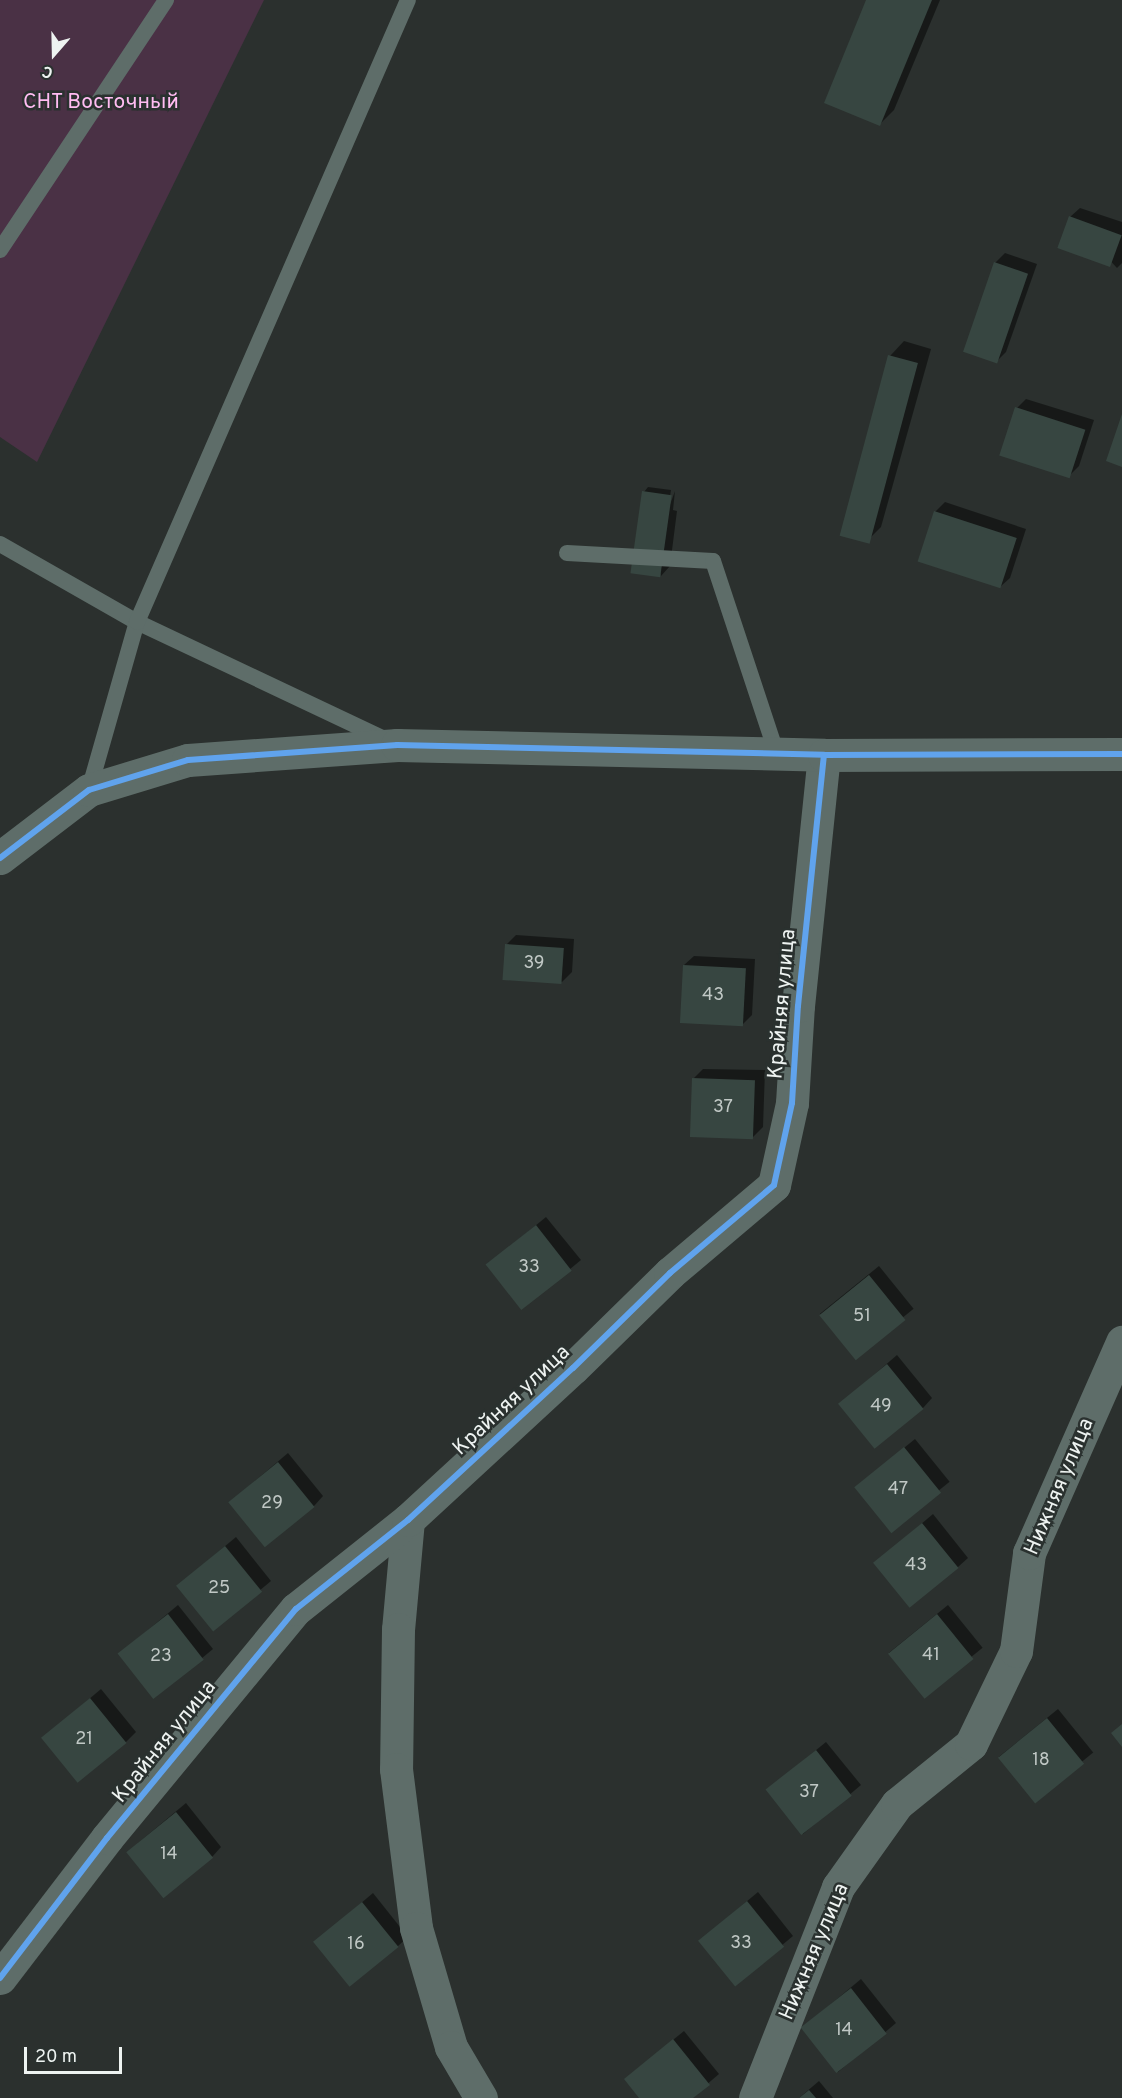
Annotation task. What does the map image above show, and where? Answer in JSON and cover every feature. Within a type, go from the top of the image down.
[{"type":"street","points":[[0,858],[90,790],[188,760],[397,746],[824,755],[1122,754]]},
{"type":"street","name":"Крайняя улица","points":[[0,1978],[107,1838],[296,1609],[408,1520],[573,1368],[670,1273],[774,1185],[792,1103],[798,1006],[824,755]]},
{"type":"street","name":"Нижняя улица","points":[[755,2098],[838,1887],[897,1804],[971,1744],[1016,1651],[1029,1553],[1122,1342]]},
{"type":"street","points":[[408,1520],[398,1629],[396,1769],[416,1928],[451,2047],[481,2098]]},
{"type":"lane","points":[[0,250],[166,0]]},
{"type":"lane","points":[[90,790],[137,622],[408,0]]},
{"type":"lane","points":[[0,544],[137,622],[397,746]]},
{"type":"lane","points":[[567,553],[713,561],[777,754]]},
{"type":"green space","name":"СНТ Восточный","points":[[0,0],[264,0],[37,462],[0,437]]},
{"type":"building","points":[[866,0],[932,0],[880,126],[824,103]]},
{"type":"building","points":[[1069,216],[1122,235],[1110,267],[1057,248]]},
{"type":"building","points":[[994,262],[1028,274],[997,364],[963,352]]},
{"type":"building","points":[[888,355],[918,363],[870,544],[840,536]]},
{"type":"building","points":[[1015,407],[1085,430],[1070,478],[999,456]]},
{"type":"building","points":[[1122,414],[1122,467],[1106,461]]},
{"type":"building","points":[[642,491],[672,495],[660,577],[630,573]]},
{"type":"building","points":[[934,511],[1017,538],[1000,588],[918,561]]},
{"type":"building","points":[[505,944],[564,948],[561,984],[502,980]]},
{"type":"building","points":[[683,965],[746,968],[743,1026],[680,1023]]},
{"type":"building","points":[[692,1078],[755,1080],[753,1139],[690,1137]]},
{"type":"building","points":[[536,1225],[572,1271],[521,1310],[486,1264]]},
{"type":"building","points":[[869,1275],[906,1320],[856,1360],[819,1315]]},
{"type":"building","points":[[887,1364],[924,1409],[875,1449],[838,1404]]},
{"type":"building","points":[[904,1447],[941,1493],[891,1533],[854,1487]]},
{"type":"building","points":[[278,1462],[315,1507],[265,1547],[228,1502]]},
{"type":"building","points":[[922,1523],[959,1568],[910,1608],[873,1563]]},
{"type":"building","points":[[225,1546],[262,1592],[213,1631],[176,1586]]},
{"type":"building","points":[[168,1614],[204,1660],[153,1699],[118,1653]]},
{"type":"building","points":[[937,1614],[974,1659],[925,1699],[888,1654]]},
{"type":"building","points":[[90,1698],[127,1743],[78,1783],[41,1738]]},
{"type":"building","points":[[1047,1718],[1084,1764],[1035,1803],[998,1758]]},
{"type":"building","points":[[1122,1724],[1122,1747],[1111,1733]]},
{"type":"building","points":[[816,1750],[852,1796],[801,1835],[766,1789]]},
{"type":"building","points":[[176,1812],[213,1858],[163,1898],[126,1852]]},
{"type":"building","points":[[747,1901],[784,1947],[735,1986],[698,1941]]},
{"type":"building","points":[[362,1902],[399,1947],[350,1987],[313,1942]]},
{"type":"building","points":[[851,1988],[887,2034],[836,2073],[801,2027]]},
{"type":"building","points":[[673,2039],[710,2085],[693,2098],[639,2098],[624,2079]]},
{"type":"building","points":[[809,2090],[816,2098],[799,2098]]},
{"type":"cycle path","points":[[0,858],[89,790],[188,760],[397,745],[824,755],[1122,754]]},
{"type":"cycle path","points":[[0,1978],[107,1838],[296,1609],[408,1520],[573,1368],[670,1273],[774,1185],[792,1103],[798,1006],[824,755]]}]
